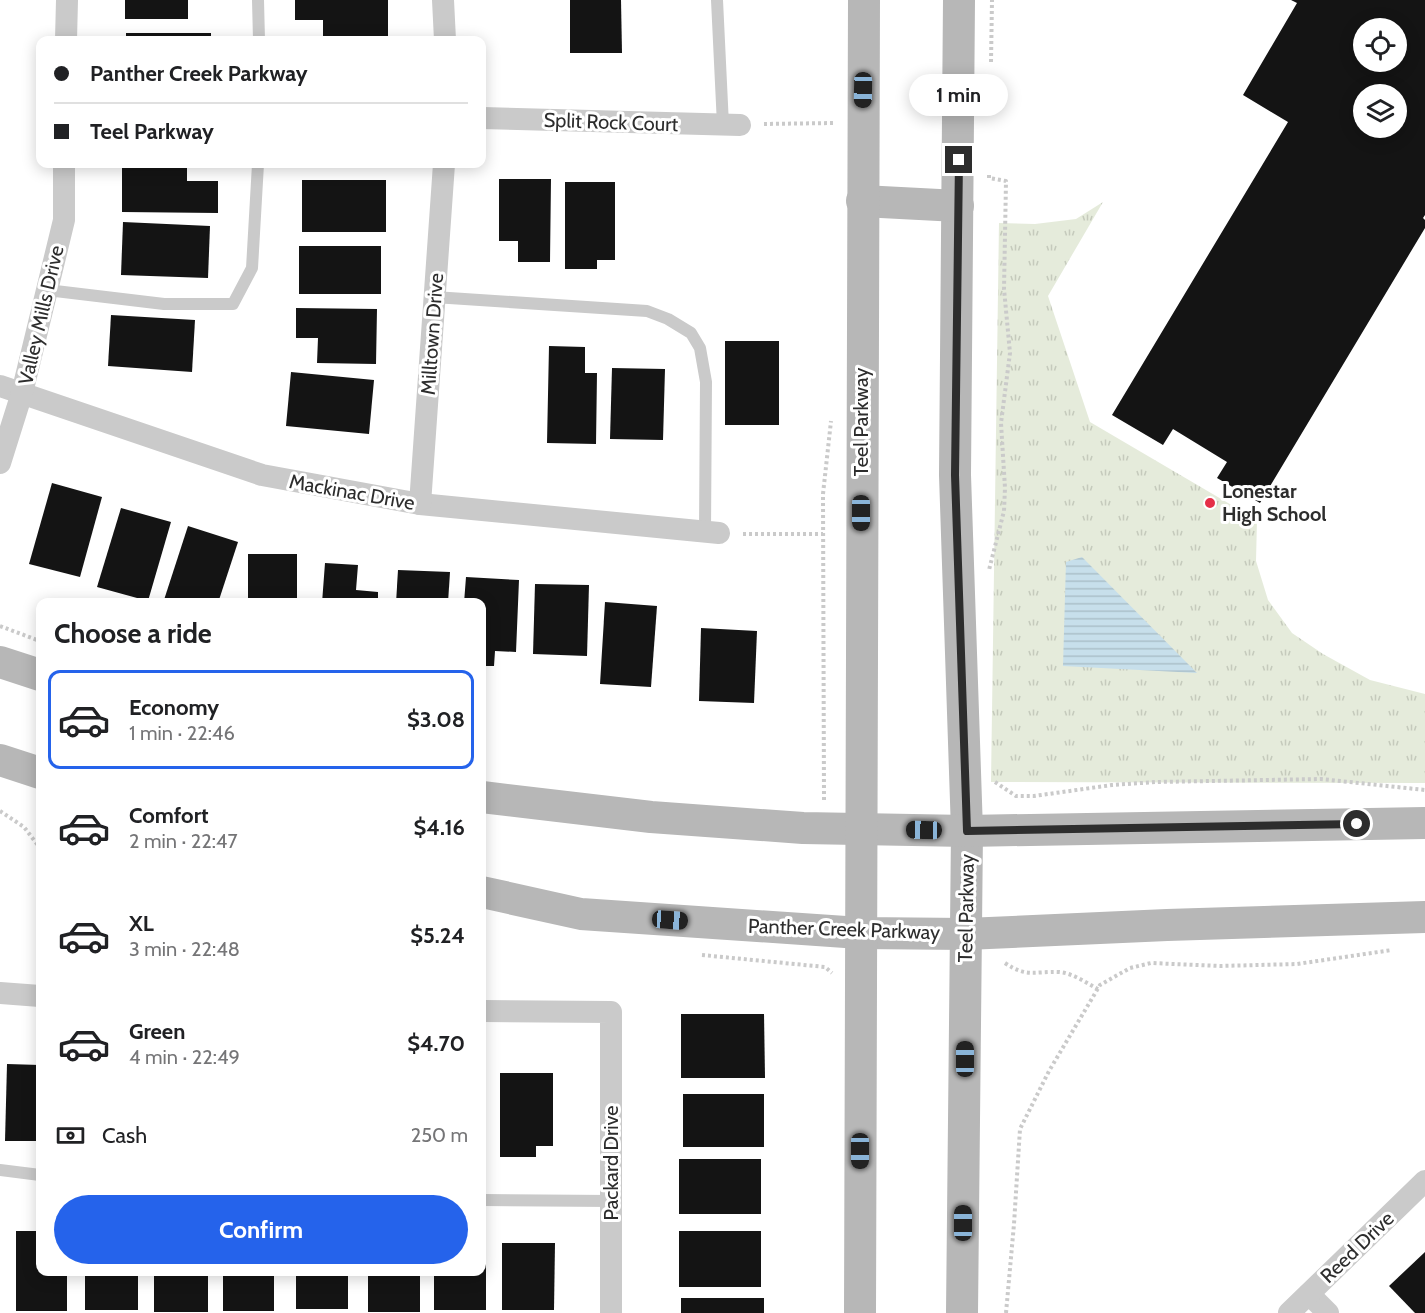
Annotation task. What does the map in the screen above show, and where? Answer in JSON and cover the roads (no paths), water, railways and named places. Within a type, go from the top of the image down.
[{"type":"main road","name":"Teel Parkway","points":[[860,1313],[864,0]]},
{"type":"main road","name":"Teel Parkway","points":[[959,0],[955,475],[967,831],[962,1313]]},
{"type":"main road","points":[[862,201],[958,206]]},
{"type":"main road","points":[[0,662],[36,674]]},
{"type":"main road","points":[[0,760],[36,772]]},
{"type":"main road","points":[[486,797],[746,825],[967,831],[1425,823]]},
{"type":"main road","name":"Panther Creek Parkway","points":[[486,892],[581,914],[860,933],[966,934],[1425,917]]},
{"type":"street","points":[[66,36],[67,0]]},
{"type":"street","points":[[443,0],[445,36]]},
{"type":"street","name":"Split Rock Court","points":[[486,118],[731,125]]},
{"type":"street","name":"Valley Mills Drive","points":[[0,463],[22,393],[64,220],[64,168]]},
{"type":"street","name":"Milltown Drive","points":[[420,504],[444,168]]},
{"type":"street","name":"Mackinac Drive","points":[[0,386],[262,475],[420,504],[712,533]]},
{"type":"street","points":[[0,993],[36,996]]},
{"type":"street","name":"Packard Drive","points":[[486,1011],[611,1012],[611,1313]]},
{"type":"street","name":"Reed Drive","points":[[1289,1313],[1425,1180]]},
{"type":"street","points":[[1309,1294],[1328,1313]]},
{"type":"lane","points":[[258,0],[258,36]]},
{"type":"lane","points":[[717,0],[731,125]]},
{"type":"lane","points":[[47,290],[164,304],[233,304],[252,268],[258,168]]},
{"type":"lane","points":[[434,297],[647,311],[668,319],[691,333],[700,348],[706,382],[712,533]]},
{"type":"lane","points":[[0,1170],[36,1174]]},
{"type":"lane","points":[[486,1200],[611,1201]]},
{"type":"water","points":[[1082,557],[1197,673],[1063,666],[1066,562]]},
{"type":"place","name":"Lonestar High School","points":[[1210,503]]}]
